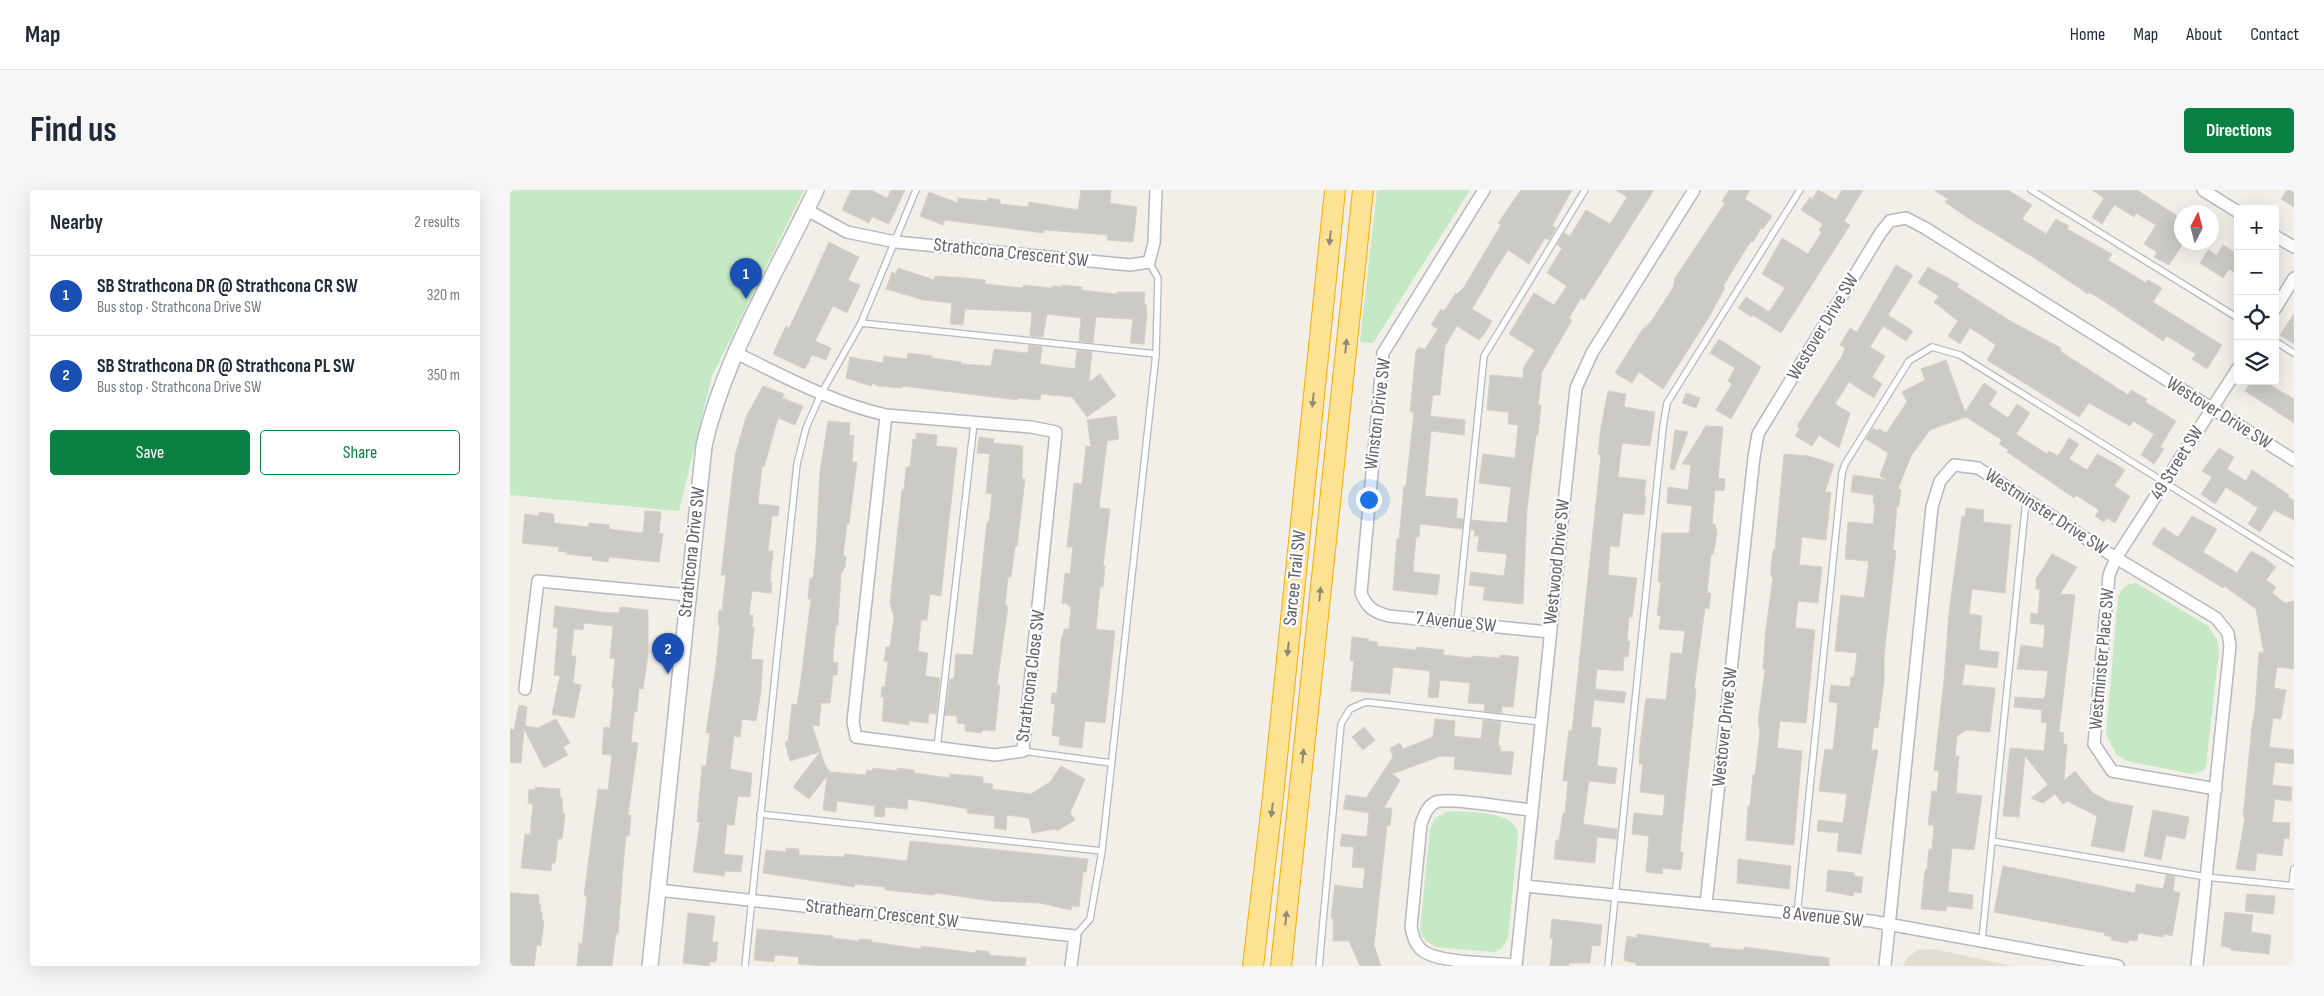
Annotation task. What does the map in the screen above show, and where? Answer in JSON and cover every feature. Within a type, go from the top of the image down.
[{"type":"highway","name":"Sarcee Trail SW","points":[[1252,966],[1273,796],[1335,190]]},
{"type":"highway","name":"Sarcee Trail SW","points":[[1281,966],[1363,190]]},
{"type":"street","name":"Strathcona Drive SW","points":[[650,966],[704,446],[720,392],[736,354],[816,190]]},
{"type":"street","points":[[1149,262],[1154,243],[1156,190]]},
{"type":"street","name":"Winston Drive SW","points":[[1366,604],[1360,593],[1360,581],[1383,353],[1484,190]]},
{"type":"street","name":"Westwood Drive SW","points":[[1516,966],[1573,407],[1580,376],[1694,190]]},
{"type":"street","points":[[2202,190],[2234,210]]},
{"type":"street","name":"Strathcona Crescent SW","points":[[807,210],[847,232],[896,242],[1130,265],[1149,262]]},
{"type":"street","name":"Westover Drive SW","points":[[1706,904],[1758,434],[1881,232],[1890,221],[1906,218],[1926,228],[2294,460]]},
{"type":"street","points":[[2279,239],[2294,248]]},
{"type":"street","points":[[2279,302],[2294,278]]},
{"type":"street","name":"Strathcona Close SW","points":[[736,354],[821,394],[863,410],[886,415],[1031,427],[1056,432],[1023,751],[995,755],[856,737],[853,722],[886,415]]},
{"type":"street","name":"49 Street SW","points":[[2116,558],[2234,374]]},
{"type":"street","name":"Westminster Drive SW","points":[[1885,966],[1932,507],[1940,481],[1954,465],[1978,468],[2116,558],[2216,618],[2228,633],[2230,646],[2197,966]]},
{"type":"street","name":"Westminster Place SW","points":[[2116,558],[2109,576],[2094,744],[2112,771],[2216,789]]},
{"type":"street","points":[[525,689],[538,580],[688,595]]},
{"type":"street","name":"7 Avenue SW","points":[[1366,604],[1374,612],[1389,616],[1549,632]]},
{"type":"street","points":[[1516,966],[1438,958],[1422,950],[1414,939],[1411,927],[1421,824],[1427,810],[1436,802],[1532,810]]},
{"type":"street","name":"8 Avenue SW","points":[[1525,886],[1889,924],[1982,940],[2089,964],[2118,966]]},
{"type":"street","name":"Strathearn Crescent SW","points":[[658,890],[1076,936]]},
{"type":"street","points":[[1071,966],[1076,936]]},
{"type":"lane","points":[[745,966],[797,464],[806,428],[821,394],[861,323],[916,190]]},
{"type":"lane","points":[[1457,622],[1484,356],[1585,190]]},
{"type":"lane","points":[[1608,966],[1667,403],[1800,190]]},
{"type":"lane","points":[[2031,190],[2234,316]]},
{"type":"lane","points":[[1076,936],[1090,919],[1102,851],[1112,763],[1156,354],[1158,278],[1149,262]]},
{"type":"lane","points":[[861,323],[1156,354]]},
{"type":"lane","points":[[2279,345],[2294,354]]},
{"type":"lane","points":[[1798,915],[1842,473],[1845,464],[1909,361],[1932,347],[1960,355],[2294,564]]},
{"type":"lane","points":[[937,748],[974,423]]},
{"type":"lane","points":[[1982,940],[2026,500]]},
{"type":"lane","points":[[1319,966],[1342,724],[1350,709],[1366,702],[1541,722]]},
{"type":"lane","points":[[1023,751],[1112,763]]},
{"type":"lane","points":[[760,814],[1102,851]]},
{"type":"lane","points":[[1992,841],[2206,877],[2293,886],[2294,869]]},
{"type":"shaded area","points":[[1934,949],[2012,966],[1903,966],[1908,957],[1918,950]]},
{"type":"green space","points":[[510,190],[804,190],[712,376],[679,511],[510,495]]},
{"type":"green space","points":[[1377,190],[1470,190],[1373,343],[1360,342]]},
{"type":"green space","points":[[2136,583],[2208,626],[2217,640],[2219,651],[2206,765],[2203,771],[2192,774],[2127,761],[2117,755],[2106,735],[2118,597],[2125,587]]},
{"type":"green space","points":[[1449,811],[1491,814],[1510,821],[1516,827],[1518,836],[1508,938],[1502,948],[1494,952],[1436,947],[1425,940],[1420,931],[1430,829],[1435,818]]},
{"type":"building","points":[[851,190],[871,190],[887,198],[891,190],[905,190],[889,224],[872,217],[869,223],[842,210]]},
{"type":"building","points":[[1081,190],[1111,190],[1110,203],[1137,207],[1133,242],[1107,240],[1108,235],[1044,230],[1043,233],[945,220],[943,225],[920,216],[929,192],[958,203],[958,198],[987,201],[988,198],[1000,200],[1000,204],[1028,207],[1029,202],[1078,210]]},
{"type":"building","points":[[1521,190],[1572,190],[1552,226],[1556,228],[1549,240],[1545,238],[1529,264],[1508,250],[1495,270],[1472,309],[1492,321],[1485,333],[1479,340],[1457,326],[1445,346],[1440,395],[1433,395],[1430,416],[1465,420],[1464,435],[1431,431],[1425,496],[1458,499],[1456,518],[1463,519],[1462,529],[1420,524],[1419,537],[1416,537],[1413,572],[1440,575],[1437,595],[1393,590],[1397,538],[1399,539],[1414,412],[1410,412],[1416,351],[1419,348],[1425,349],[1438,329],[1431,325],[1441,309],[1444,311],[1456,293],[1464,287],[1501,225],[1498,223]]},
{"type":"building","points":[[1616,190],[1654,190],[1584,300],[1581,298],[1569,318],[1572,320],[1542,372],[1538,405],[1541,405],[1538,435],[1536,435],[1527,509],[1523,604],[1483,600],[1485,587],[1469,585],[1471,572],[1504,576],[1507,554],[1477,551],[1479,536],[1474,536],[1475,530],[1471,530],[1472,520],[1507,523],[1511,487],[1479,483],[1483,454],[1515,458],[1518,425],[1508,424],[1509,412],[1487,410],[1490,375],[1523,378],[1524,366],[1535,350],[1509,334],[1534,293],[1554,305],[1567,286],[1547,273],[1562,248],[1557,245],[1564,233],[1570,236],[1586,210],[1610,224],[1627,197]]},
{"type":"building","points":[[1729,190],[1750,190],[1745,199],[1772,216],[1763,229],[1761,228],[1753,242],[1751,241],[1723,286],[1725,288],[1709,317],[1663,389],[1639,372],[1632,383],[1615,373],[1642,330],[1650,323],[1673,288],[1675,278],[1725,203],[1722,201]]},
{"type":"building","points":[[1818,190],[1836,200],[1842,190],[1863,190],[1844,221],[1850,225],[1781,333],[1738,308],[1746,297],[1769,312],[1785,288],[1762,274],[1782,238],[1808,254],[1822,232],[1819,230],[1823,224],[1801,210],[1810,197],[1812,199]]},
{"type":"building","points":[[1934,190],[2008,190],[2032,205],[2022,219],[2046,234],[2056,219],[2069,226],[2067,229],[2112,254],[2108,260],[2146,283],[2148,280],[2162,288],[2153,302],[2222,345],[2207,369],[2192,359],[2196,354],[2167,336],[2163,341],[2089,292],[2088,294],[2036,259],[1968,218],[1945,202],[1948,199]]},
{"type":"building","points":[[2092,190],[2137,190],[2174,214],[2174,250],[2179,250],[2169,265],[2154,257],[2157,252],[2144,244],[2156,225],[2136,213],[2134,217],[2114,205],[2102,224],[2092,217],[2104,198]]},
{"type":"building","points":[[2287,190],[2294,190],[2294,207],[2281,199]]},
{"type":"building","points":[[829,242],[859,257],[848,280],[860,285],[847,313],[833,306],[815,341],[831,348],[826,360],[812,355],[805,369],[773,354],[786,326],[789,328]]},
{"type":"building","points":[[2223,245],[2234,252],[2234,272],[2229,269],[2223,278],[2200,263],[2208,250],[2217,255]]},
{"type":"building","points":[[1896,265],[1913,275],[1888,315],[1913,331],[1906,341],[1883,326],[1870,347],[1885,356],[1872,377],[1882,384],[1874,398],[1849,382],[1835,404],[1850,413],[1839,448],[1819,435],[1812,446],[1795,436],[1800,428],[1797,426],[1842,356],[1845,348],[1840,345],[1850,328],[1857,332]]},
{"type":"building","points":[[1928,267],[1959,284],[1957,287],[2012,322],[2061,348],[2060,351],[2128,395],[2131,390],[2147,399],[2145,402],[2176,421],[2160,447],[2164,449],[2154,464],[2141,455],[2154,434],[2133,421],[2130,426],[2089,403],[2079,417],[1987,360],[1996,345],[1970,328],[1960,344],[1948,336],[1958,321],[1934,302],[1939,296],[1918,283]]},
{"type":"building","points":[[898,268],[934,280],[935,276],[985,280],[985,284],[1023,288],[1023,285],[1052,288],[1052,286],[1062,287],[1062,285],[1082,287],[1081,290],[1117,294],[1117,292],[1145,292],[1144,304],[1146,304],[1147,312],[1144,344],[1130,343],[1133,320],[1131,319],[1096,317],[1093,343],[1079,341],[1081,318],[1047,314],[1043,337],[1030,336],[1032,312],[965,309],[963,325],[950,324],[952,303],[923,300],[886,289],[892,272],[896,274]]},
{"type":"building","points":[[2294,314],[2294,344],[2280,335]]},
{"type":"building","points":[[1719,339],[1761,367],[1731,419],[1716,410],[1732,384],[1728,381],[1735,368],[1710,353]]},
{"type":"building","points":[[1029,345],[1042,347],[1040,364],[1075,369],[1077,350],[1092,352],[1089,382],[1100,374],[1116,396],[1087,417],[1072,397],[1041,394],[1040,400],[1018,398],[1018,400],[902,386],[902,388],[878,386],[872,383],[871,386],[846,378],[850,357],[883,363],[884,356],[907,359],[908,353],[961,362],[961,364],[991,366],[994,349],[1025,353],[1028,352]]},
{"type":"building","points":[[1946,360],[1965,412],[1984,383],[1997,392],[1989,405],[2008,418],[2017,404],[2030,413],[2016,434],[2047,454],[2049,451],[2058,456],[2069,438],[2079,444],[2069,459],[2087,470],[2097,454],[2125,470],[2114,486],[2130,496],[2115,523],[2107,518],[2104,522],[2095,516],[2099,510],[2076,495],[2074,498],[2007,452],[2009,450],[1999,444],[2002,440],[1966,417],[1930,430],[1911,456],[1898,489],[1901,490],[1899,506],[1897,506],[1893,550],[1896,551],[1884,656],[1884,681],[1878,728],[1874,727],[1871,750],[1878,750],[1861,854],[1837,851],[1839,833],[1817,831],[1818,820],[1843,823],[1847,794],[1819,791],[1825,749],[1833,750],[1838,703],[1829,702],[1831,685],[1850,687],[1851,677],[1854,677],[1857,653],[1835,651],[1841,595],[1864,598],[1869,561],[1845,559],[1848,522],[1873,524],[1875,503],[1873,503],[1874,495],[1851,492],[1853,475],[1887,480],[1880,476],[1888,453],[1866,439],[1873,428],[1886,433],[1907,402],[1902,392],[1925,380],[1921,369]]},
{"type":"building","points":[[2249,385],[2270,385],[2294,399],[2294,423],[2245,391]]},
{"type":"building","points":[[763,386],[784,394],[782,398],[803,406],[795,425],[778,418],[764,467],[762,466],[758,504],[779,506],[778,516],[772,516],[768,551],[773,551],[770,582],[772,582],[771,593],[752,591],[749,615],[753,615],[752,627],[754,627],[751,659],[763,660],[761,691],[756,721],[742,719],[740,737],[734,736],[730,769],[752,773],[750,797],[738,796],[734,825],[727,825],[724,854],[743,856],[741,872],[725,871],[724,876],[693,872],[700,822],[697,822],[702,766],[706,766],[710,733],[706,733],[716,665],[720,625],[718,625],[719,610],[722,611],[726,575],[721,575],[735,456],[746,417]]},
{"type":"building","points":[[1608,391],[1626,394],[1624,407],[1655,412],[1650,446],[1622,443],[1618,477],[1646,480],[1644,496],[1646,497],[1644,515],[1623,513],[1619,547],[1610,546],[1608,575],[1637,578],[1632,617],[1629,617],[1627,641],[1630,641],[1628,657],[1624,656],[1623,671],[1597,669],[1595,689],[1626,692],[1624,703],[1594,700],[1591,727],[1601,728],[1597,766],[1617,768],[1615,784],[1589,781],[1583,824],[1617,829],[1616,839],[1597,837],[1595,863],[1554,859],[1556,840],[1559,840],[1563,813],[1565,813],[1568,781],[1563,781],[1569,730],[1572,731],[1601,455],[1598,454]]},
{"type":"building","points":[[1686,393],[1700,398],[1696,408],[1682,403]]},
{"type":"building","points":[[1116,416],[1119,439],[1107,441],[1099,508],[1110,509],[1103,566],[1105,566],[1103,587],[1100,587],[1096,629],[1115,631],[1105,723],[1085,721],[1082,748],[1059,745],[1060,737],[1052,735],[1055,704],[1051,703],[1052,693],[1057,693],[1061,642],[1064,629],[1069,629],[1071,607],[1068,604],[1062,603],[1065,573],[1070,574],[1073,547],[1067,547],[1074,483],[1082,484],[1086,446],[1091,447],[1087,420]]},
{"type":"building","points":[[828,421],[850,423],[849,435],[854,436],[852,462],[857,462],[849,524],[847,524],[843,556],[846,556],[845,567],[841,574],[838,625],[836,625],[833,662],[838,663],[837,675],[833,675],[830,703],[821,703],[819,726],[812,725],[825,765],[830,772],[866,775],[867,770],[872,771],[873,768],[897,771],[897,768],[914,770],[914,773],[950,778],[950,774],[983,777],[983,783],[993,784],[992,789],[1031,794],[1050,782],[1061,766],[1085,779],[1070,813],[1075,820],[1057,831],[1056,829],[1032,833],[1029,818],[1007,815],[1006,830],[994,828],[995,816],[967,813],[968,809],[908,799],[907,809],[885,807],[884,817],[874,816],[875,806],[837,801],[836,812],[823,810],[827,776],[809,799],[793,787],[820,752],[790,761],[785,742],[788,741],[792,704],[797,705],[801,679],[811,599],[808,599],[810,578],[813,578],[816,549],[820,472]]},
{"type":"building","points":[[1706,426],[1723,427],[1718,478],[1725,479],[1724,491],[1715,490],[1712,524],[1715,524],[1717,533],[1713,554],[1711,554],[1707,593],[1711,593],[1709,609],[1705,608],[1694,689],[1696,689],[1680,852],[1683,852],[1681,870],[1663,868],[1662,874],[1646,872],[1649,836],[1632,834],[1634,813],[1663,816],[1665,795],[1640,792],[1643,764],[1639,764],[1640,745],[1646,698],[1666,700],[1671,653],[1682,654],[1685,631],[1659,629],[1661,616],[1657,615],[1661,582],[1658,582],[1662,533],[1689,533],[1692,506],[1667,503],[1668,487],[1688,490],[1691,465],[1682,464]]},
{"type":"building","points":[[1675,430],[1688,432],[1674,470],[1670,469]]},
{"type":"building","points":[[916,433],[937,435],[936,446],[957,448],[941,596],[930,594],[927,620],[921,620],[918,651],[928,653],[925,676],[940,678],[936,714],[929,713],[928,723],[909,721],[909,725],[882,721],[884,697],[881,697],[882,686],[885,687],[888,662],[884,661],[886,647],[890,647],[894,617],[890,603],[902,490],[904,490],[906,468],[910,466],[913,439],[916,440]]},
{"type":"building","points":[[979,437],[994,439],[993,443],[1023,446],[1022,479],[1025,479],[1017,546],[1015,546],[1011,577],[1008,577],[1005,606],[1008,606],[997,685],[1000,685],[995,731],[984,730],[981,733],[965,731],[965,724],[957,723],[957,716],[945,715],[950,679],[954,679],[956,654],[973,655],[987,522],[989,522],[992,494],[986,493],[990,454],[977,453]]},
{"type":"building","points":[[2219,448],[2234,457],[2227,469],[2246,481],[2252,470],[2289,495],[2288,497],[2294,501],[2294,520],[2274,510],[2260,532],[2248,524],[2258,508],[2226,487],[2215,504],[2201,494],[2212,477],[2202,471]]},
{"type":"building","points":[[1784,454],[1809,456],[1834,464],[1825,492],[1831,492],[1826,540],[1802,537],[1799,565],[1822,567],[1818,603],[1798,601],[1795,628],[1815,630],[1806,723],[1780,721],[1777,748],[1802,751],[1794,845],[1746,840],[1748,806],[1750,806],[1753,775],[1755,775],[1760,731],[1758,722],[1765,670],[1763,669],[1766,629],[1773,577],[1771,577],[1771,565],[1775,549]]},
{"type":"building","points":[[1966,508],[1984,510],[1983,522],[2011,525],[2005,593],[1972,589],[1969,614],[1982,616],[1979,650],[1999,652],[1997,668],[1965,664],[1962,685],[1995,688],[1990,732],[1966,730],[1957,736],[1955,756],[1959,756],[1956,793],[1982,796],[1974,850],[1952,848],[1948,892],[1973,895],[1972,909],[1947,906],[1946,911],[1921,909],[1925,870],[1927,870],[1929,849],[1932,849],[1934,825],[1928,825],[1932,791],[1937,792],[1939,771],[1934,770],[1949,612],[1962,516],[1965,517]]},
{"type":"building","points":[[645,511],[661,512],[659,533],[663,534],[659,562],[609,557],[608,562],[592,560],[593,557],[558,551],[559,547],[522,543],[525,514],[539,516],[539,512],[554,514],[554,523],[588,527],[589,523],[609,525],[609,529],[643,533]]},
{"type":"building","points":[[2192,516],[2217,529],[2203,552],[2237,573],[2251,551],[2264,558],[2276,567],[2266,580],[2276,587],[2272,593],[2285,603],[2294,601],[2294,669],[2277,667],[2274,688],[2286,690],[2281,719],[2273,718],[2269,747],[2294,750],[2294,764],[2275,762],[2272,785],[2292,787],[2291,801],[2275,799],[2272,822],[2290,823],[2289,839],[2284,838],[2282,856],[2257,853],[2255,871],[2236,869],[2245,817],[2243,817],[2255,711],[2259,652],[2264,653],[2256,609],[2224,586],[2223,588],[2152,544],[2163,527],[2178,537]]},
{"type":"building","points":[[2052,554],[2077,567],[2060,594],[2075,595],[2059,732],[2064,733],[2063,744],[2067,744],[2064,781],[2075,771],[2093,793],[2108,801],[2133,806],[2124,852],[2091,846],[2097,816],[2067,801],[2063,804],[2055,794],[2043,803],[2031,798],[2048,785],[2025,756],[2019,817],[2003,816],[2010,748],[2044,751],[2047,723],[2041,722],[2042,710],[2014,707],[2015,697],[2043,699],[2045,696],[2048,671],[2017,669],[2021,645],[2043,648],[2045,625],[2030,623],[2031,613],[2038,614],[2040,589],[2036,589],[2036,579]]},
{"type":"building","points":[[555,606],[619,613],[620,607],[648,610],[648,655],[643,689],[639,688],[637,712],[634,712],[631,742],[638,743],[628,815],[631,815],[629,836],[626,836],[618,934],[616,934],[612,966],[577,966],[579,943],[582,944],[587,896],[584,896],[598,789],[608,790],[612,755],[602,754],[604,727],[610,728],[614,689],[612,688],[615,659],[610,658],[613,626],[584,623],[583,630],[574,629],[571,656],[576,656],[573,683],[581,685],[574,718],[552,714],[560,676],[554,675],[558,628],[553,627]]},
{"type":"building","points":[[1352,637],[1378,642],[1377,646],[1416,650],[1417,647],[1444,650],[1443,655],[1472,658],[1472,656],[1500,658],[1500,655],[1519,657],[1513,707],[1502,706],[1502,713],[1484,711],[1485,704],[1468,703],[1470,683],[1440,680],[1438,698],[1428,697],[1430,671],[1393,667],[1390,694],[1351,691],[1354,661],[1350,661]]},
{"type":"building","points":[[519,705],[527,707],[525,726],[538,728],[556,719],[570,743],[563,747],[568,755],[544,768],[524,729],[521,763],[510,762],[510,729],[514,730]]},
{"type":"building","points":[[1435,719],[1455,721],[1454,736],[1481,739],[1483,720],[1501,722],[1498,746],[1501,746],[1500,751],[1514,752],[1511,775],[1454,769],[1455,757],[1441,756],[1392,774],[1400,780],[1384,808],[1392,808],[1390,826],[1387,825],[1374,945],[1381,966],[1360,966],[1349,941],[1333,941],[1333,918],[1331,918],[1335,885],[1363,889],[1365,868],[1352,867],[1354,847],[1340,846],[1342,834],[1367,837],[1369,813],[1343,809],[1346,795],[1366,798],[1393,757],[1390,748],[1400,743],[1403,749],[1433,737]]},
{"type":"building","points":[[1364,727],[1375,740],[1363,750],[1352,737]]},
{"type":"building","points":[[535,787],[560,789],[560,797],[562,798],[563,814],[565,814],[562,839],[558,839],[555,863],[552,863],[551,871],[521,868],[525,834],[530,835],[533,804],[528,803],[529,789],[535,790]]},
{"type":"building","points":[[2153,810],[2189,817],[2185,839],[2166,835],[2161,860],[2144,856]]},
{"type":"building","points":[[910,841],[1088,859],[1086,872],[1083,872],[1079,907],[1072,906],[1071,910],[1040,903],[992,901],[937,893],[933,895],[894,891],[885,890],[885,887],[855,884],[854,887],[763,873],[766,850],[786,852],[786,848],[799,849],[799,855],[844,857],[845,854],[907,861]]},
{"type":"building","points":[[1738,859],[1791,866],[1789,889],[1737,883]]},
{"type":"building","points":[[2003,866],[2135,893],[2136,884],[2163,889],[2166,875],[2175,876],[2173,891],[2180,893],[2172,936],[2164,934],[2163,937],[2138,933],[2137,941],[2129,940],[2128,943],[2111,940],[2112,937],[2104,935],[2105,933],[1994,912]]},
{"type":"building","points":[[1828,870],[1854,873],[1854,876],[1863,877],[1861,893],[1854,892],[1853,896],[1826,891]]},
{"type":"building","points":[[510,893],[539,895],[540,912],[542,912],[542,920],[544,920],[541,946],[537,945],[534,966],[510,966]]},
{"type":"building","points":[[2247,894],[2275,896],[2273,914],[2245,911]]},
{"type":"building","points":[[2225,912],[2253,915],[2251,932],[2271,935],[2269,954],[2231,950],[2231,948],[2221,946]]},
{"type":"building","points":[[688,913],[715,916],[712,942],[718,942],[716,962],[710,962],[709,966],[683,963]]},
{"type":"building","points":[[1552,919],[1602,925],[1600,946],[1592,945],[1590,963],[1569,963],[1569,966],[1550,966],[1553,938],[1550,938]]},
{"type":"building","points":[[757,929],[833,936],[832,938],[859,941],[859,939],[872,940],[872,942],[921,949],[921,946],[976,953],[976,950],[989,952],[989,955],[1026,958],[1025,966],[821,966],[798,964],[799,957],[775,955],[774,962],[754,960]]},
{"type":"building","points":[[1637,934],[1710,944],[1709,947],[1744,950],[1744,947],[1829,958],[1829,966],[1636,966],[1636,963],[1625,961],[1624,957],[1627,936],[1637,938]]},
{"type":"place","name":"SB Strathcona DR @ Strathcona CR SW","points":[[746,299]]},
{"type":"place","name":"SB Strathcona DR @ Strathcona PL SW","points":[[668,674]]}]
